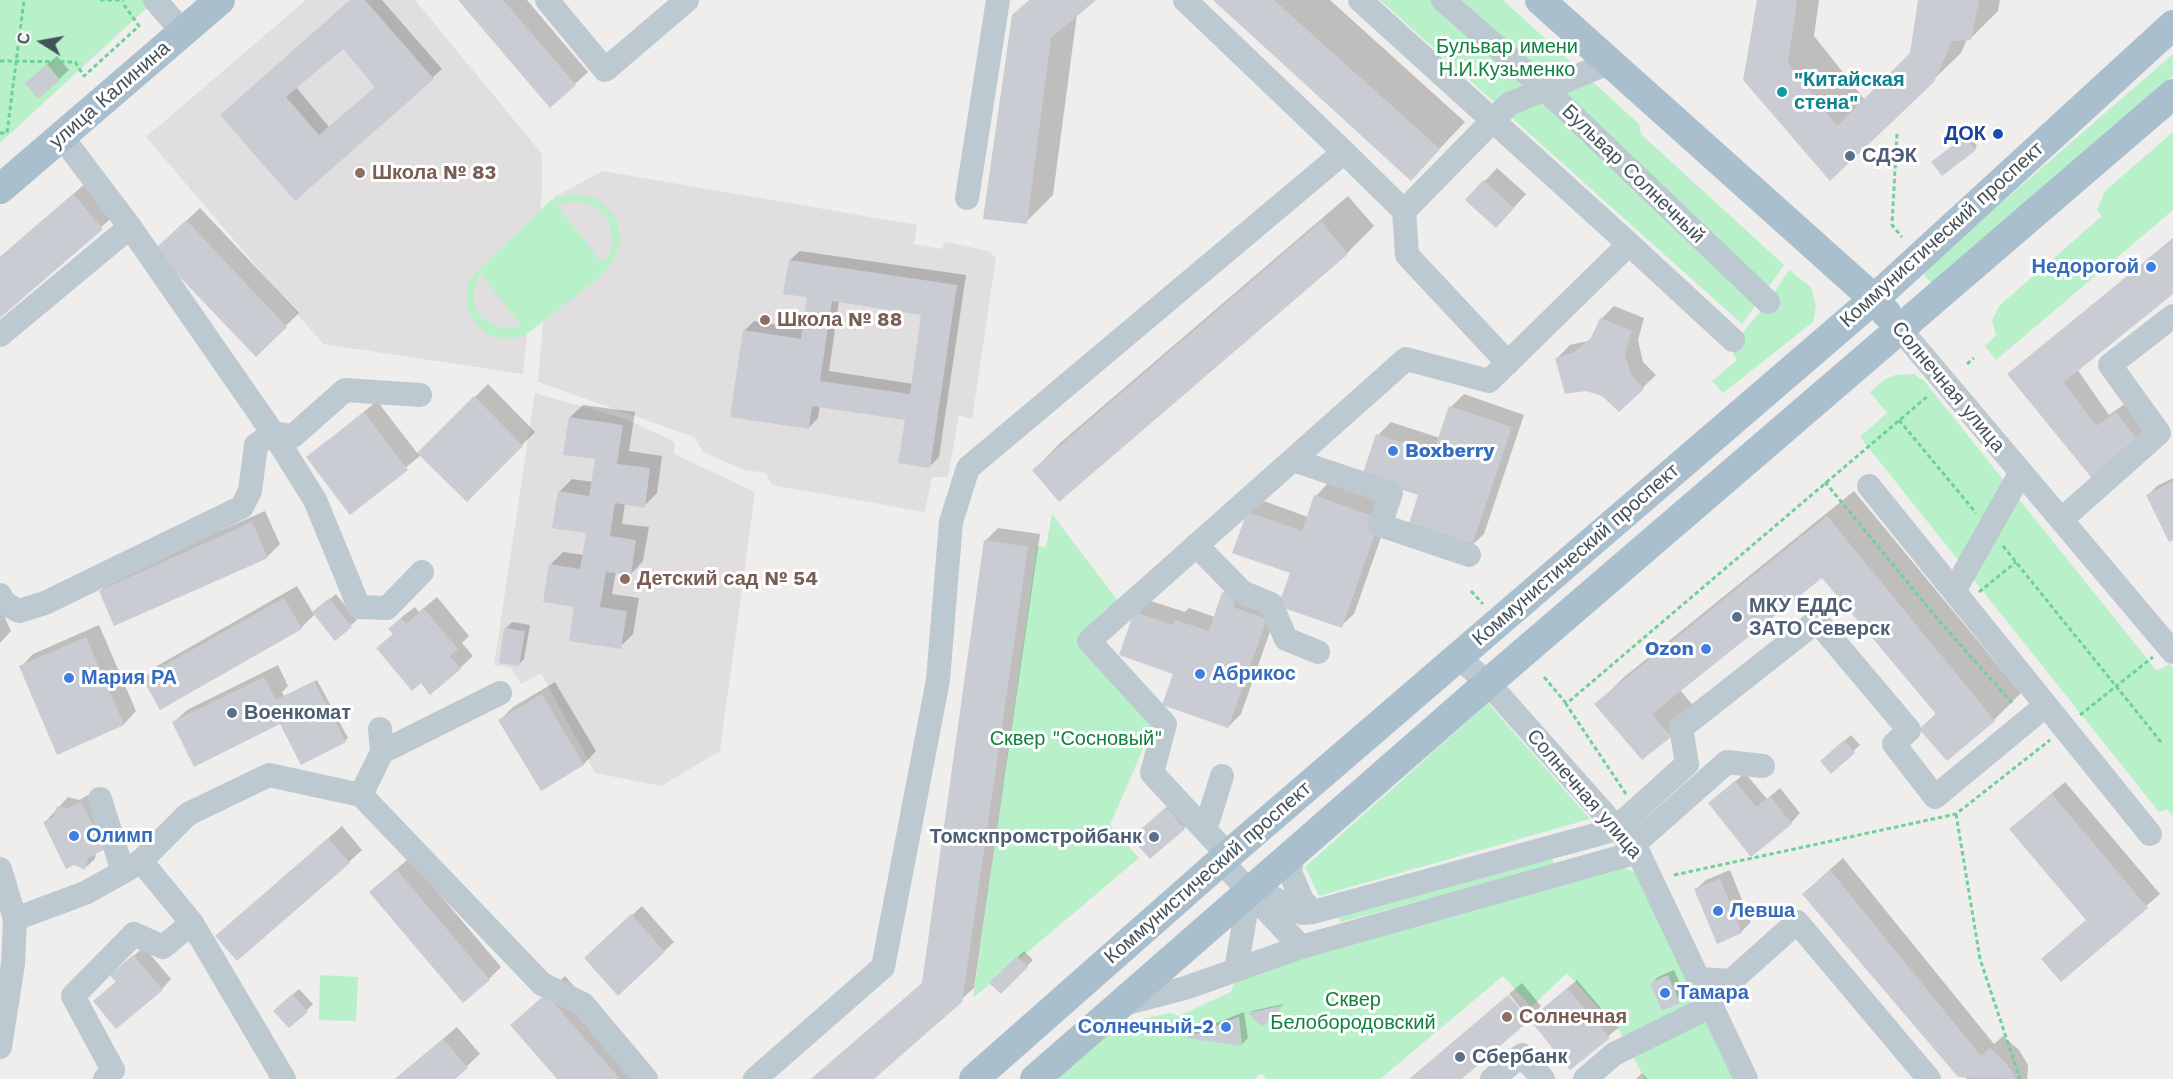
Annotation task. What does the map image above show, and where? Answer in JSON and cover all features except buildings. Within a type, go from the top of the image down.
[{"type":"main road","name":"улица Калинина","points":[[0,189],[220,0]]},
{"type":"main road","name":"Солнечная улица","points":[[1540,0],[1874,299],[1900,329]]},
{"type":"main road","name":"Коммунистический проспект","points":[[974,1079],[1224,858],[1874,299],[2173,25]]},
{"type":"main road","name":"Коммунистический проспект","points":[[1035,1079],[1488,683],[2173,94]]},
{"type":"street","points":[[155,0],[183,32]]},
{"type":"street","points":[[547,0],[605,70],[687,0]]},
{"type":"street","points":[[967,198],[998,0]]},
{"type":"street","points":[[1185,0],[1404,211],[1407,255],[1508,363]]},
{"type":"street","points":[[1360,0],[1733,340]]},
{"type":"street","name":"Бульвар Солнечный","points":[[1443,0],[1545,89],[1768,302]]},
{"type":"street","points":[[1404,211],[1509,104],[1609,63]]},
{"type":"street","points":[[62,136],[130,226],[273,433],[315,500],[359,607],[387,608],[423,572]]},
{"type":"street","points":[[755,1079],[883,967],[938,680],[951,522],[968,468],[1344,152]]},
{"type":"street","points":[[0,335],[130,226]]},
{"type":"street","points":[[1301,947],[1249,894],[1205,830],[1152,773],[1166,724],[1089,641],[1406,359],[1489,381],[1629,244]]},
{"type":"street","points":[[2061,520],[2159,433],[2110,365],[2173,316]]},
{"type":"street","name":"Солнечная улица","points":[[1900,329],[2020,474],[2173,652]]},
{"type":"street","points":[[0,595],[4,603],[19,611],[45,603],[242,507],[250,491],[256,445],[273,433],[292,436],[345,390],[420,395]]},
{"type":"street","points":[[1293,460],[1391,493],[1380,525],[1469,555]]},
{"type":"street","points":[[1954,591],[2020,474]]},
{"type":"street","points":[[1869,486],[1954,591],[2036,713],[2150,834]]},
{"type":"street","points":[[1196,545],[1242,592],[1271,604],[1286,639],[1318,652]]},
{"type":"street","points":[[1249,894],[1268,896],[1302,913],[1313,912],[1626,839],[1686,764],[1681,728],[1817,621],[1909,730],[1894,744],[1935,797],[2036,713]]},
{"type":"street","name":"Солнечная улица","points":[[1458,657],[1488,683],[1626,839],[1700,979],[1746,1079]]},
{"type":"street","points":[[361,795],[381,741],[500,693]]},
{"type":"street","points":[[1118,1005],[1185,988],[1626,839],[1727,762],[1763,766]]},
{"type":"street","points":[[15,919],[85,893],[132,867],[188,814],[269,775],[361,795],[542,984],[583,1004],[646,1079]]},
{"type":"street","points":[[1205,830],[1222,776]]},
{"type":"street","points":[[100,799],[132,867],[192,922],[285,1079]]},
{"type":"street","points":[[1293,853],[1290,872],[1302,900],[1313,912]]},
{"type":"street","points":[[0,869],[15,919],[13,964],[0,1047]]},
{"type":"street","points":[[1236,970],[1249,894]]},
{"type":"street","points":[[105,1079],[112,1070],[73,996],[134,934],[163,946],[192,922]]},
{"type":"street","points":[[1700,979],[1731,981],[1797,922],[1929,1079]]},
{"type":"street","points":[[1585,1079],[1614,1054],[1713,1005]]},
{"type":"street","points":[[1492,1079],[1522,1054],[1543,1079]]},
{"type":"path","points":[[0,133],[7,133],[24,0]]},
{"type":"path","points":[[0,61],[75,62],[84,76],[139,26],[123,1],[100,0]]},
{"type":"path","points":[[1897,134],[1892,225],[1902,237]]},
{"type":"path","points":[[1967,364],[1974,358]]},
{"type":"path","points":[[1566,704],[1935,390]]},
{"type":"path","points":[[1899,420],[2161,742]]},
{"type":"path","points":[[1825,482],[1940,622],[2036,713],[2046,742]]},
{"type":"path","points":[[1471,591],[1484,605]]},
{"type":"path","points":[[1544,677],[1566,704],[1623,789]]},
{"type":"path","points":[[1674,874],[1956,814],[1980,959],[2020,1079]]},
{"type":"shaded area","name":"Школа № 83","points":[[306,0],[415,0],[542,154],[542,193],[523,374],[323,344],[146,137]]},
{"type":"shaded area","name":"Школа № 88","points":[[603,171],[917,225],[914,244],[942,249],[945,242],[989,251],[996,258],[972,419],[959,415],[948,477],[932,477],[925,512],[772,485],[766,473],[745,470],[703,452],[694,437],[538,382],[554,197]]},
{"type":"shaded area","name":"Детский сад № 54","points":[[535,393],[626,419],[675,442],[674,454],[755,492],[720,751],[661,786],[595,773],[541,673],[521,684],[511,668],[494,665]]},
{"type":"green space","points":[[0,0],[145,0],[150,5],[0,143]]},
{"type":"green space","name":"Бульвар имени Н.И.Кузьменко","points":[[1380,0],[1503,0],[1639,124],[1641,134],[1784,265],[1742,324]]},
{"type":"green space","points":[[2173,54],[2173,76],[1933,285],[1922,272]]},
{"type":"green space","points":[[2173,132],[2173,210],[1996,360],[1985,346],[1996,335],[1992,320],[2000,305],[2102,216],[2097,210],[2105,191]]},
{"type":"green space","points":[[571,194],[596,198],[612,213],[617,222],[621,241],[613,261],[600,277],[524,336],[506,339],[487,334],[475,323],[467,307],[467,289],[471,277],[551,200]],"holes":[[[569,201],[590,203],[608,218],[613,241],[609,255],[602,262],[557,206]],[[480,273],[521,325],[503,329],[482,318],[475,307],[473,292]]]},
{"type":"green space","points":[[1789,270],[1811,287],[1816,306],[1813,322],[1723,393],[1712,381],[1737,360],[1730,348],[1768,302]]},
{"type":"green space","points":[[1914,374],[1924,381],[2157,671],[2170,664],[2173,668],[2173,817],[2167,809],[2159,812],[1860,437],[1887,413],[1870,392],[1884,380],[1895,375]]},
{"type":"green space","name":"Сквер \"Сосновый\"","points":[[1052,514],[1121,605],[1082,641],[1153,726],[1110,825],[1139,858],[973,998],[1037,546],[1046,547]]},
{"type":"green space","points":[[1488,703],[1590,819],[1319,896],[1305,867]]},
{"type":"green space","points":[[1552,858],[1555,865],[1341,922],[1338,916]]},
{"type":"green space","name":"Сквер Белобородовский","points":[[1619,866],[1642,875],[1694,981],[1687,992],[1694,1008],[1710,1011],[1739,1079],[1645,1079],[1620,1032],[1567,973],[1531,1007],[1503,976],[1380,1079],[1267,1079],[1261,1073],[1254,1079],[1055,1079],[1117,1024],[1171,1013],[1178,1016],[1231,992],[1233,985],[1250,971]]},
{"type":"green space","points":[[320,975],[358,977],[356,1021],[319,1020]]},
{"type":"place","name":"\"Китайская стена\"","points":[[1782,92]]},
{"type":"place","name":"ДОК","points":[[1998,134]]},
{"type":"place","name":"СДЭК","points":[[1850,156]]},
{"type":"place","name":"Школа № 83","points":[[360,173]]},
{"type":"place","name":"Недорогой","points":[[2151,267]]},
{"type":"place","name":"Школа № 88","points":[[765,320]]},
{"type":"place","name":"Boxberry","points":[[1393,451]]},
{"type":"place","name":"Детский сад № 54","points":[[625,579]]},
{"type":"place","name":"МКУ ЕДДС ЗАТО Северск","points":[[1737,617]]},
{"type":"place","name":"Ozon","points":[[1706,649]]},
{"type":"place","name":"Абрикос","points":[[1200,674]]},
{"type":"place","name":"Мария РА","points":[[69,678]]},
{"type":"place","name":"Военкомат","points":[[232,713]]},
{"type":"place","name":"Олимп","points":[[74,836]]},
{"type":"place","name":"Томскпромстройбанк","points":[[1154,837]]},
{"type":"place","name":"Левша","points":[[1718,911]]},
{"type":"place","name":"Тамара","points":[[1665,993]]},
{"type":"place","name":"Солнечная","points":[[1507,1017]]},
{"type":"place","name":"Солнечный-2","points":[[1226,1027]]},
{"type":"place","name":"Сбербанк","points":[[1460,1057]]}]
